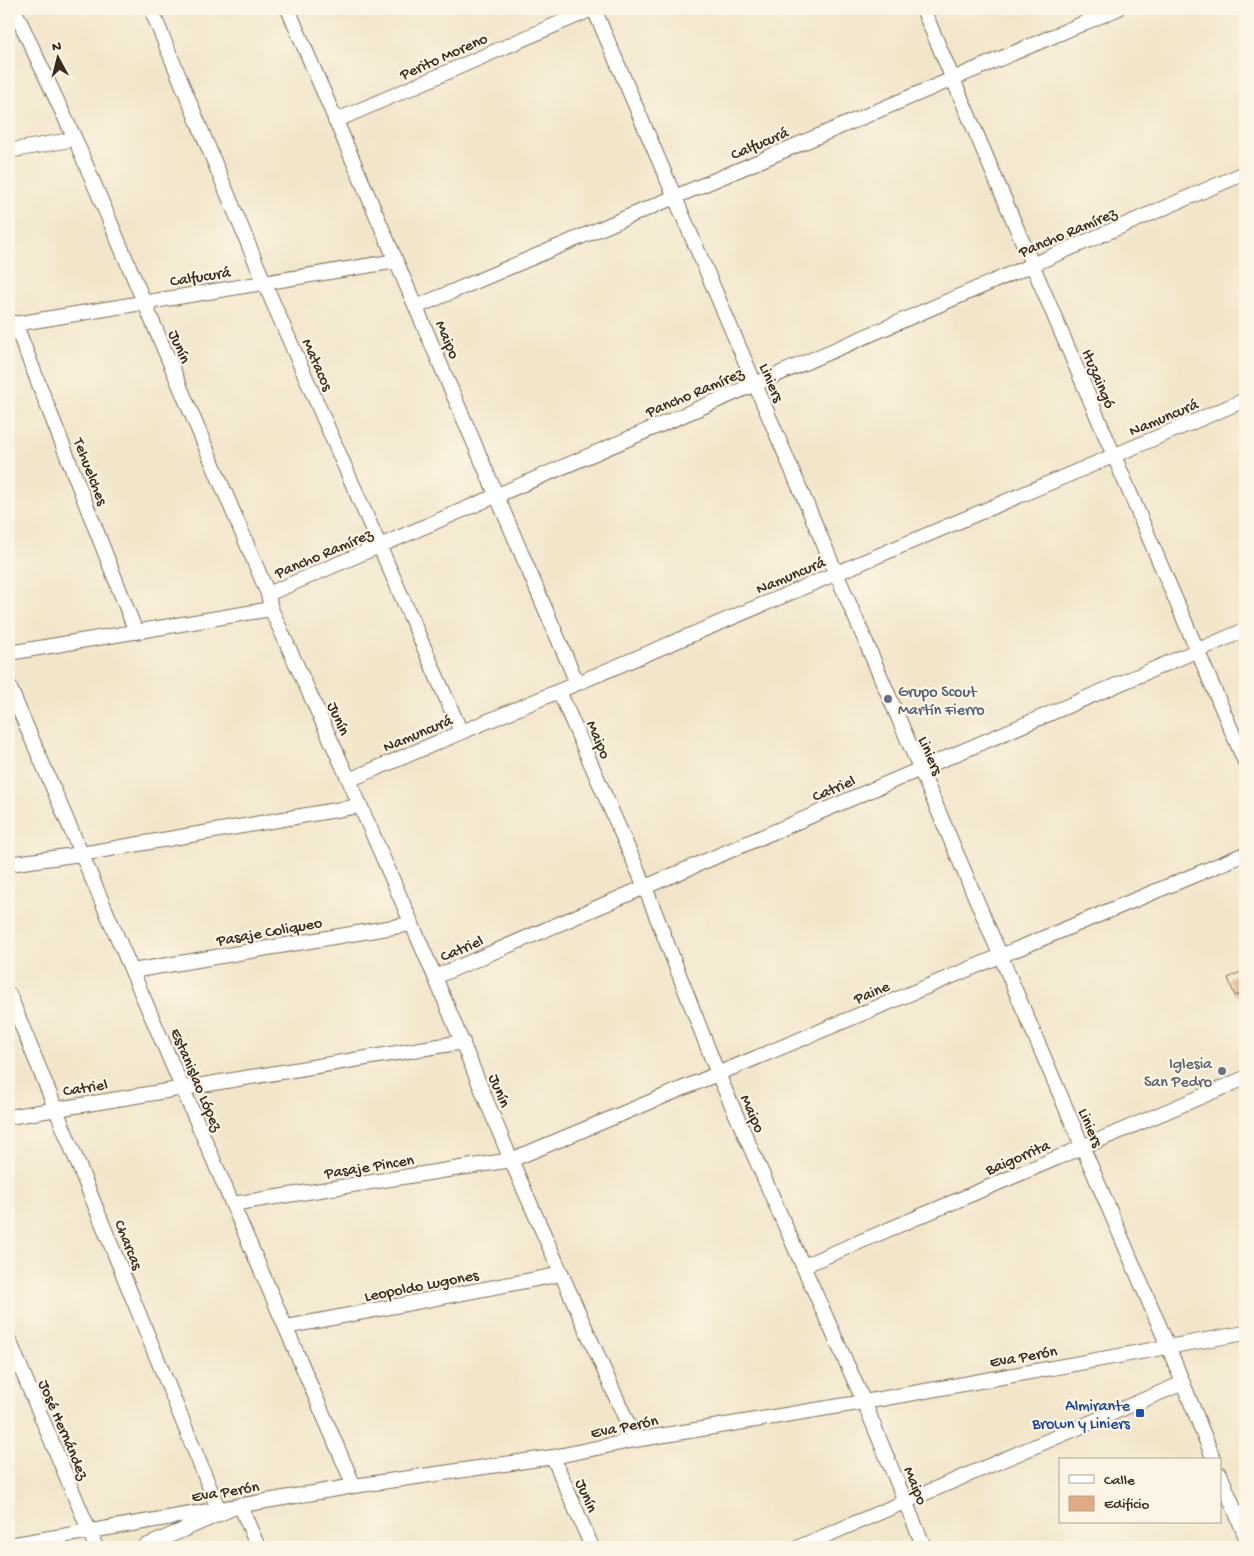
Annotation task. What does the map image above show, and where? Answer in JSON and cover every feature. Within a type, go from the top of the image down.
[{"type":"street","name":"Junín","points":[[14,9],[75,139],[268,594],[272,610],[349,780],[435,977],[511,1160],[635,1440]]},
{"type":"street","name":"Matacos","points":[[151,9],[264,282],[461,732]]},
{"type":"street","name":"Maipo","points":[[288,9],[577,684]]},
{"type":"street","name":"Perito Moreno","points":[[335,121],[593,9]]},
{"type":"street","name":"Liniers","points":[[593,9],[1168,1346],[1213,1458]]},
{"type":"street","name":"Ituzaingó","points":[[923,9],[1245,762]]},
{"type":"street","name":"Calfucurá","points":[[416,307],[1117,9]]},
{"type":"street","points":[[9,151],[75,139]]},
{"type":"street","name":"Pancho Ramírez","points":[[268,594],[1245,174]]},
{"type":"street","name":"Calfucurá","points":[[12,324],[396,261]]},
{"type":"street","name":"Tehuelches","points":[[12,324],[136,632]]},
{"type":"street","name":"Namuncurá","points":[[349,780],[1245,400]]},
{"type":"street","points":[[9,653],[272,610]]},
{"type":"street","name":"Catriel","points":[[435,977],[1245,630]]},
{"type":"street","name":"Estanislao López","points":[[9,686],[15,715],[81,854],[354,1486]]},
{"type":"street","name":"Maipo","points":[[560,691],[645,887],[718,1074],[864,1402],[924,1547]]},
{"type":"street","points":[[9,864],[81,854],[359,806]]},
{"type":"street","name":"Paine","points":[[511,1160],[1245,854]]},
{"type":"street","name":"Pasaje Coliqueo","points":[[132,971],[411,924]]},
{"type":"street","name":"Charcas","points":[[9,994],[218,1508]]},
{"type":"street","name":"Catriel","points":[[9,1117],[462,1042]]},
{"type":"street","name":"Baigorrita","points":[[803,1266],[1245,1078]]},
{"type":"street","name":"Pasaje Pincen","points":[[232,1204],[511,1160]]},
{"type":"street","name":"Leopoldo Lugones","points":[[286,1327],[562,1274]]},
{"type":"street","name":"Eva Perón","points":[[9,1545],[354,1486],[553,1457],[635,1440],[864,1402],[1245,1333]]},
{"type":"street","name":"José Hernández","points":[[9,1340],[96,1547]]},
{"type":"street","points":[[799,1547],[1183,1383]]},
{"type":"street","name":"Junín","points":[[553,1457],[592,1547]]},
{"type":"street","points":[[1222,1479],[1245,1535]]},
{"type":"street","points":[[144,1547],[240,1506],[258,1547]]},
{"type":"building","points":[[1245,970],[1245,992],[1235,996],[1228,978]]},
{"type":"place","name":"Grupo Scout Martín Fierro","points":[[888,699]]},
{"type":"place","name":"Iglesia San Pedro","points":[[1222,1071]]},
{"type":"place","name":"Almirante Brown y Liniers","points":[[1140,1413]]}]
